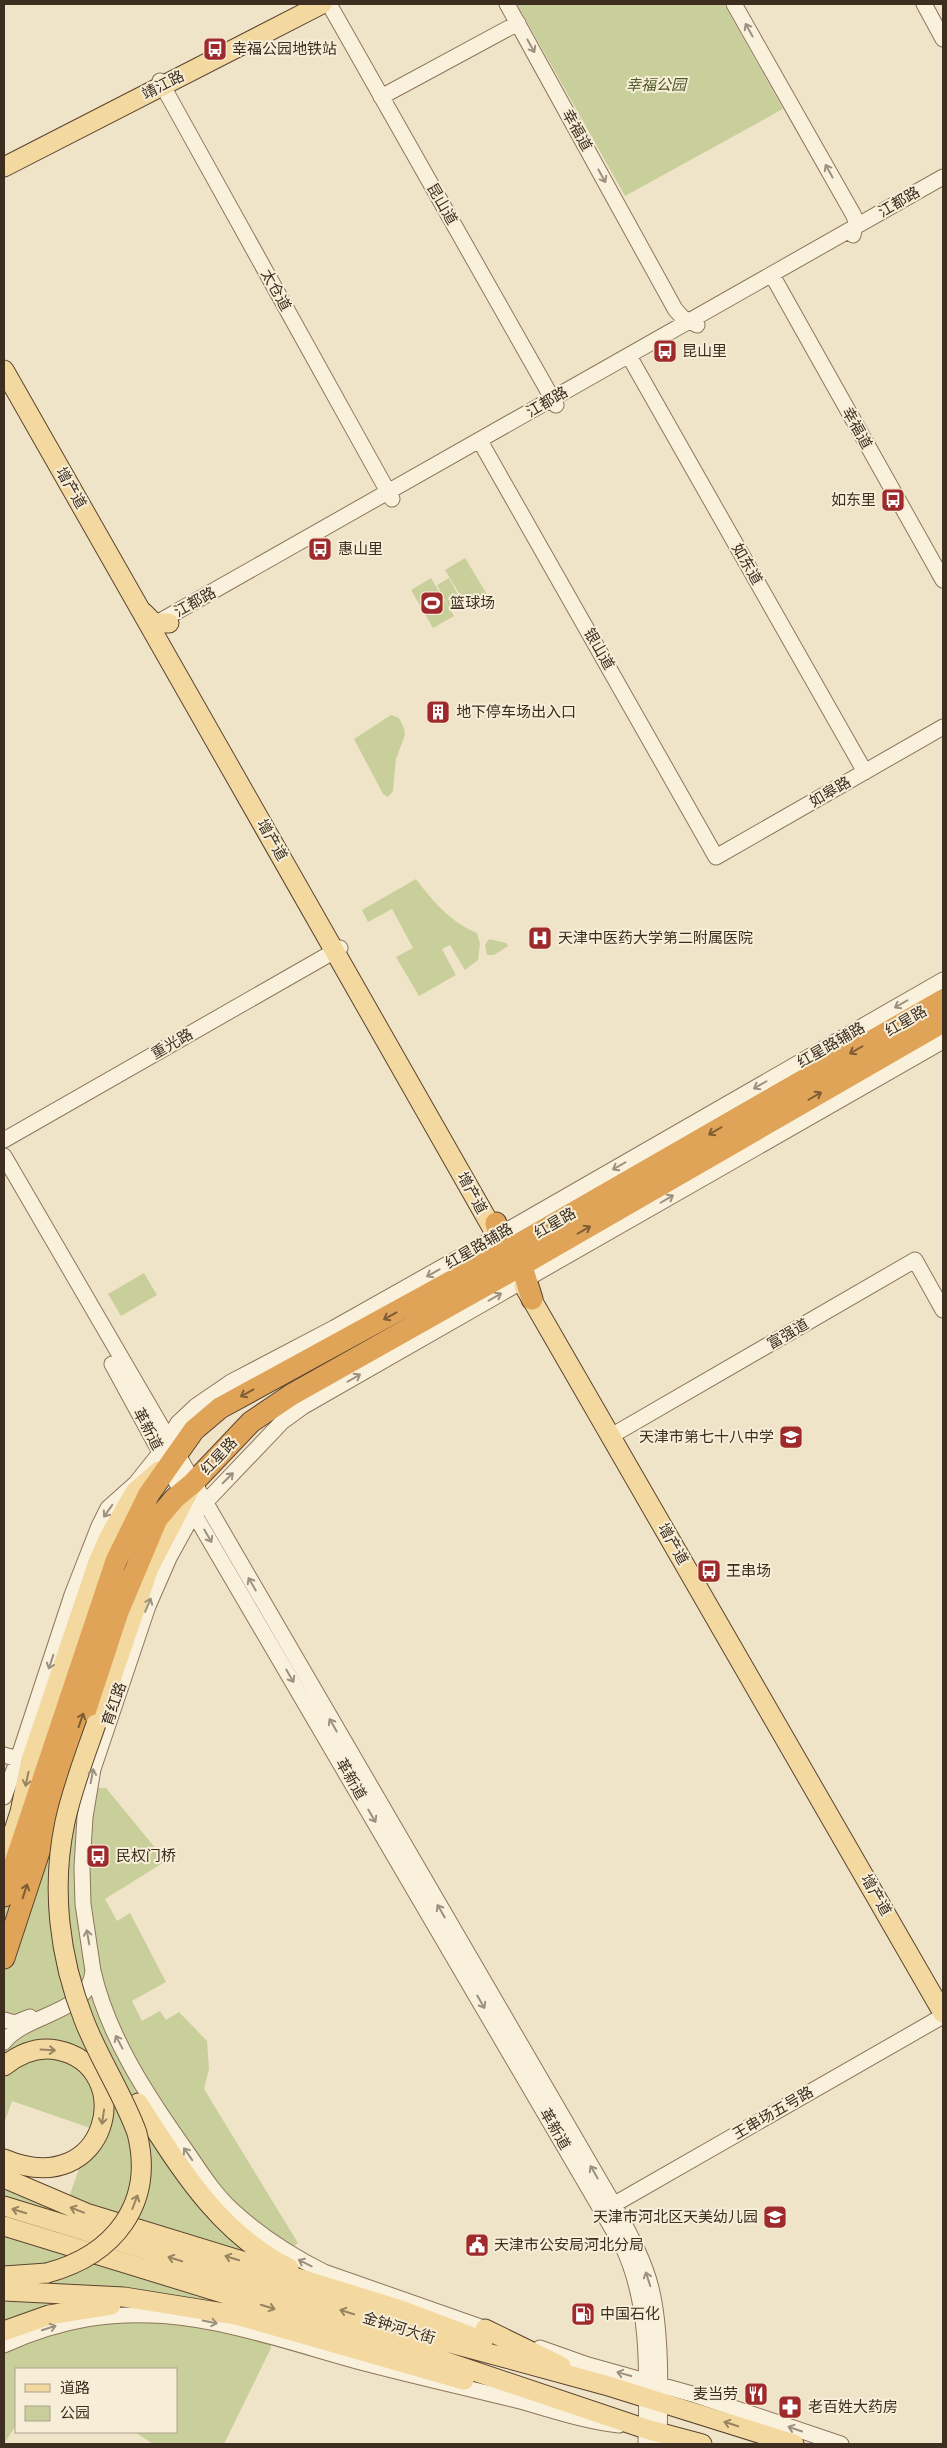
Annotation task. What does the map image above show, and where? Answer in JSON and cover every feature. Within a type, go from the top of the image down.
[{"type":"highway","name":"红星路","points":[[514,1254],[943,1000]]},
{"type":"highway","name":"红星路","points":[[514,1254],[943,1022]]},
{"type":"highway","points":[[168,1454],[220,1408],[235,1399],[483,1276],[499,1272],[514,1254]]},
{"type":"highway","name":"红星路","points":[[193,1498],[220,1454],[251,1422],[291,1394],[483,1276]]},
{"type":"highway","name":"育红路","points":[[4,1958],[109,1608],[116,1561],[168,1454]]},
{"type":"highway","name":"育红路","points":[[4,1896],[109,1608],[157,1519],[193,1498]]},
{"type":"main road","name":"靖江路","points":[[4,160],[322,4]]},
{"type":"main road","name":"靖江路","points":[[4,167],[305,5]]},
{"type":"main road","name":"增产道","points":[[4,359],[155,621],[337,950],[514,1254],[614,1435],[943,2014]]},
{"type":"main road","name":"增产道","points":[[4,370],[155,621]]},
{"type":"main road","name":"增产道","points":[[614,1435],[943,1999]]},
{"type":"main road","points":[[109,1608],[75,1791],[69,1856],[68,1896],[71,1934],[77,1971],[88,2008],[101,2039],[138,2103],[184,2173],[225,2223],[261,2252],[284,2266],[344,2292]]},
{"type":"main road","points":[[4,1861],[20,1812],[31,1760],[109,1608]]},
{"type":"main road","points":[[4,2276],[47,2273],[88,2257],[115,2235],[127,2219],[133,2208],[141,2180],[141,2148],[138,2133],[84,2019],[64,1952],[58,1900],[58,1864],[65,1820],[75,1791]]},
{"type":"main road","points":[[4,1846],[20,1812]]},
{"type":"main road","points":[[4,2066],[14,2058],[33,2050],[42,2049],[65,2052],[74,2056],[92,2071],[101,2090],[104,2110],[101,2128],[94,2142],[70,2162],[49,2168],[38,2168],[26,2167],[4,2158]]},
{"type":"main road","points":[[4,2178],[86,2213],[395,2308],[444,2334]]},
{"type":"main road","name":"金钟河大街","points":[[4,2206],[444,2334],[518,2364],[579,2378],[652,2391],[794,2444]]},
{"type":"main road","name":"金钟河大街","points":[[4,2226],[437,2366],[587,2409],[655,2439],[702,2444]]},
{"type":"main road","points":[[4,2290],[124,2297],[182,2305],[245,2318],[437,2366]]},
{"type":"main road","points":[[4,2331],[49,2315],[68,2311],[123,2304],[182,2305]]},
{"type":"main road","points":[[485,2329],[558,2364],[579,2378]]},
{"type":"street","name":"昆山道","points":[[328,4],[555,402]]},
{"type":"street","name":"幸福道","points":[[507,4],[675,309],[693,323]]},
{"type":"street","points":[[734,4],[857,224]]},
{"type":"street","points":[[924,4],[943,39]]},
{"type":"street","points":[[381,97],[518,23]]},
{"type":"street","name":"太仓道","points":[[161,83],[390,496]]},
{"type":"street","name":"江都路","points":[[155,621],[390,496],[693,323],[773,283],[857,224],[943,177]]},
{"type":"street","name":"江都路","points":[[857,224],[943,183]]},
{"type":"street","name":"幸福道","points":[[773,283],[943,566]]},
{"type":"street","name":"幸福道","points":[[773,283],[943,580]]},
{"type":"street","points":[[672,331],[676,320],[675,309]]},
{"type":"street","name":"江都路","points":[[630,359],[672,331],[693,323]]},
{"type":"street","name":"如东道","points":[[630,359],[865,772]]},
{"type":"street","name":"银山道","points":[[482,444],[716,857]]},
{"type":"street","name":"如皋路","points":[[716,857],[943,727]]},
{"type":"street","name":"重光路","points":[[4,1140],[337,950]]},
{"type":"street","name":"红星路辅路","points":[[193,1498],[282,1422],[514,1254],[943,980]]},
{"type":"street","name":"红星路辅路","points":[[168,1454],[178,1424],[196,1406],[230,1382],[334,1328],[514,1254],[943,1041]]},
{"type":"street","name":"革新道","points":[[4,1156],[193,1498],[645,2269],[651,2288],[657,2328],[652,2391],[655,2439]]},
{"type":"street","name":"革新道","points":[[4,1176],[146,1424],[168,1454]]},
{"type":"street","name":"富强道","points":[[614,1435],[916,1260],[943,1310]]},
{"type":"street","points":[[4,1797],[72,1595],[99,1526],[108,1508],[168,1454]]},
{"type":"street","name":"育红路","points":[[143,2085],[102,2006],[93,1971],[82,1886],[82,1842],[93,1768],[148,1606],[193,1498]]},
{"type":"street","points":[[4,1755],[18,1759]]},
{"type":"street","points":[[4,2042],[21,2028],[81,1995],[90,1986],[93,1971]]},
{"type":"street","points":[[4,2020],[21,2022],[62,2001],[81,1995],[89,1996],[102,2006]]},
{"type":"street","name":"王串场五号路","points":[[611,2212],[943,2014]]},
{"type":"street","name":"王串场五号路","points":[[611,2212],[943,2026]]},
{"type":"street","name":"金钟河大街","points":[[143,2085],[208,2183],[229,2207],[275,2245],[324,2272],[588,2365],[652,2391],[841,2444]]},
{"type":"street","name":"金钟河大街","points":[[4,2345],[46,2328],[82,2319],[131,2314],[169,2315],[267,2335],[399,2372],[517,2400],[655,2439]]},
{"type":"green space","name":"幸福公园","points":[[517,4],[724,4],[783,109],[625,196]]},
{"type":"green space","name":"篮球场","points":[[465,558],[488,596],[468,608],[445,570]]},
{"type":"green space","name":"篮球场","points":[[431,578],[454,616],[433,628],[411,590]]},
{"type":"green space","points":[[449,578],[463,604],[451,611],[437,585]]},
{"type":"green space","points":[[391,715],[399,718],[405,735],[396,759],[393,791],[388,797],[383,794],[354,739]]},
{"type":"green space","points":[[416,879],[443,910],[459,923],[477,933],[480,944],[478,960],[465,970],[450,945],[442,949],[456,975],[419,996],[396,957],[413,948],[392,909],[368,922],[362,910]]},
{"type":"green space","points":[[489,939],[506,943],[508,946],[494,955],[487,955],[485,945]]},
{"type":"green space","points":[[144,1273],[157,1295],[121,1316],[108,1294]]},
{"type":"green space","points":[[22,1786],[106,1788],[166,1861],[105,1899],[117,1921],[130,1913],[166,1982],[132,2001],[142,2021],[160,2011],[166,2020],[179,2012],[207,2041],[209,2069],[204,2089],[298,2243],[271,2264],[271,2348],[224,2444],[153,2444],[136,2433],[178,2433],[178,2368],[15,2368],[15,2427],[4,2444],[4,2174],[69,2197],[93,2129],[12,2101],[4,2124],[4,1833]]},
{"type":"place","name":"幸福公园地铁站","points":[[215,49]]},
{"type":"place","name":"昆山里","points":[[665,351]]},
{"type":"place","name":"如东里","points":[[893,500]]},
{"type":"place","name":"惠山里","points":[[320,549]]},
{"type":"place","name":"篮球场","points":[[432,603]]},
{"type":"place","name":"地下停车场出入口","points":[[438,712]]},
{"type":"place","name":"天津中医药大学第二附属医院","points":[[540,938]]},
{"type":"place","name":"天津市第七十八中学","points":[[791,1437]]},
{"type":"place","name":"王串场","points":[[709,1571]]},
{"type":"place","name":"民权门桥","points":[[98,1856]]},
{"type":"place","name":"天津市河北区天美幼儿园","points":[[775,2217]]},
{"type":"place","name":"天津市公安局河北分局","points":[[477,2245]]},
{"type":"place","name":"中国石化","points":[[583,2314]]},
{"type":"place","name":"麦当劳","points":[[756,2394]]},
{"type":"place","name":"老百姓大药房","points":[[790,2407]]}]
